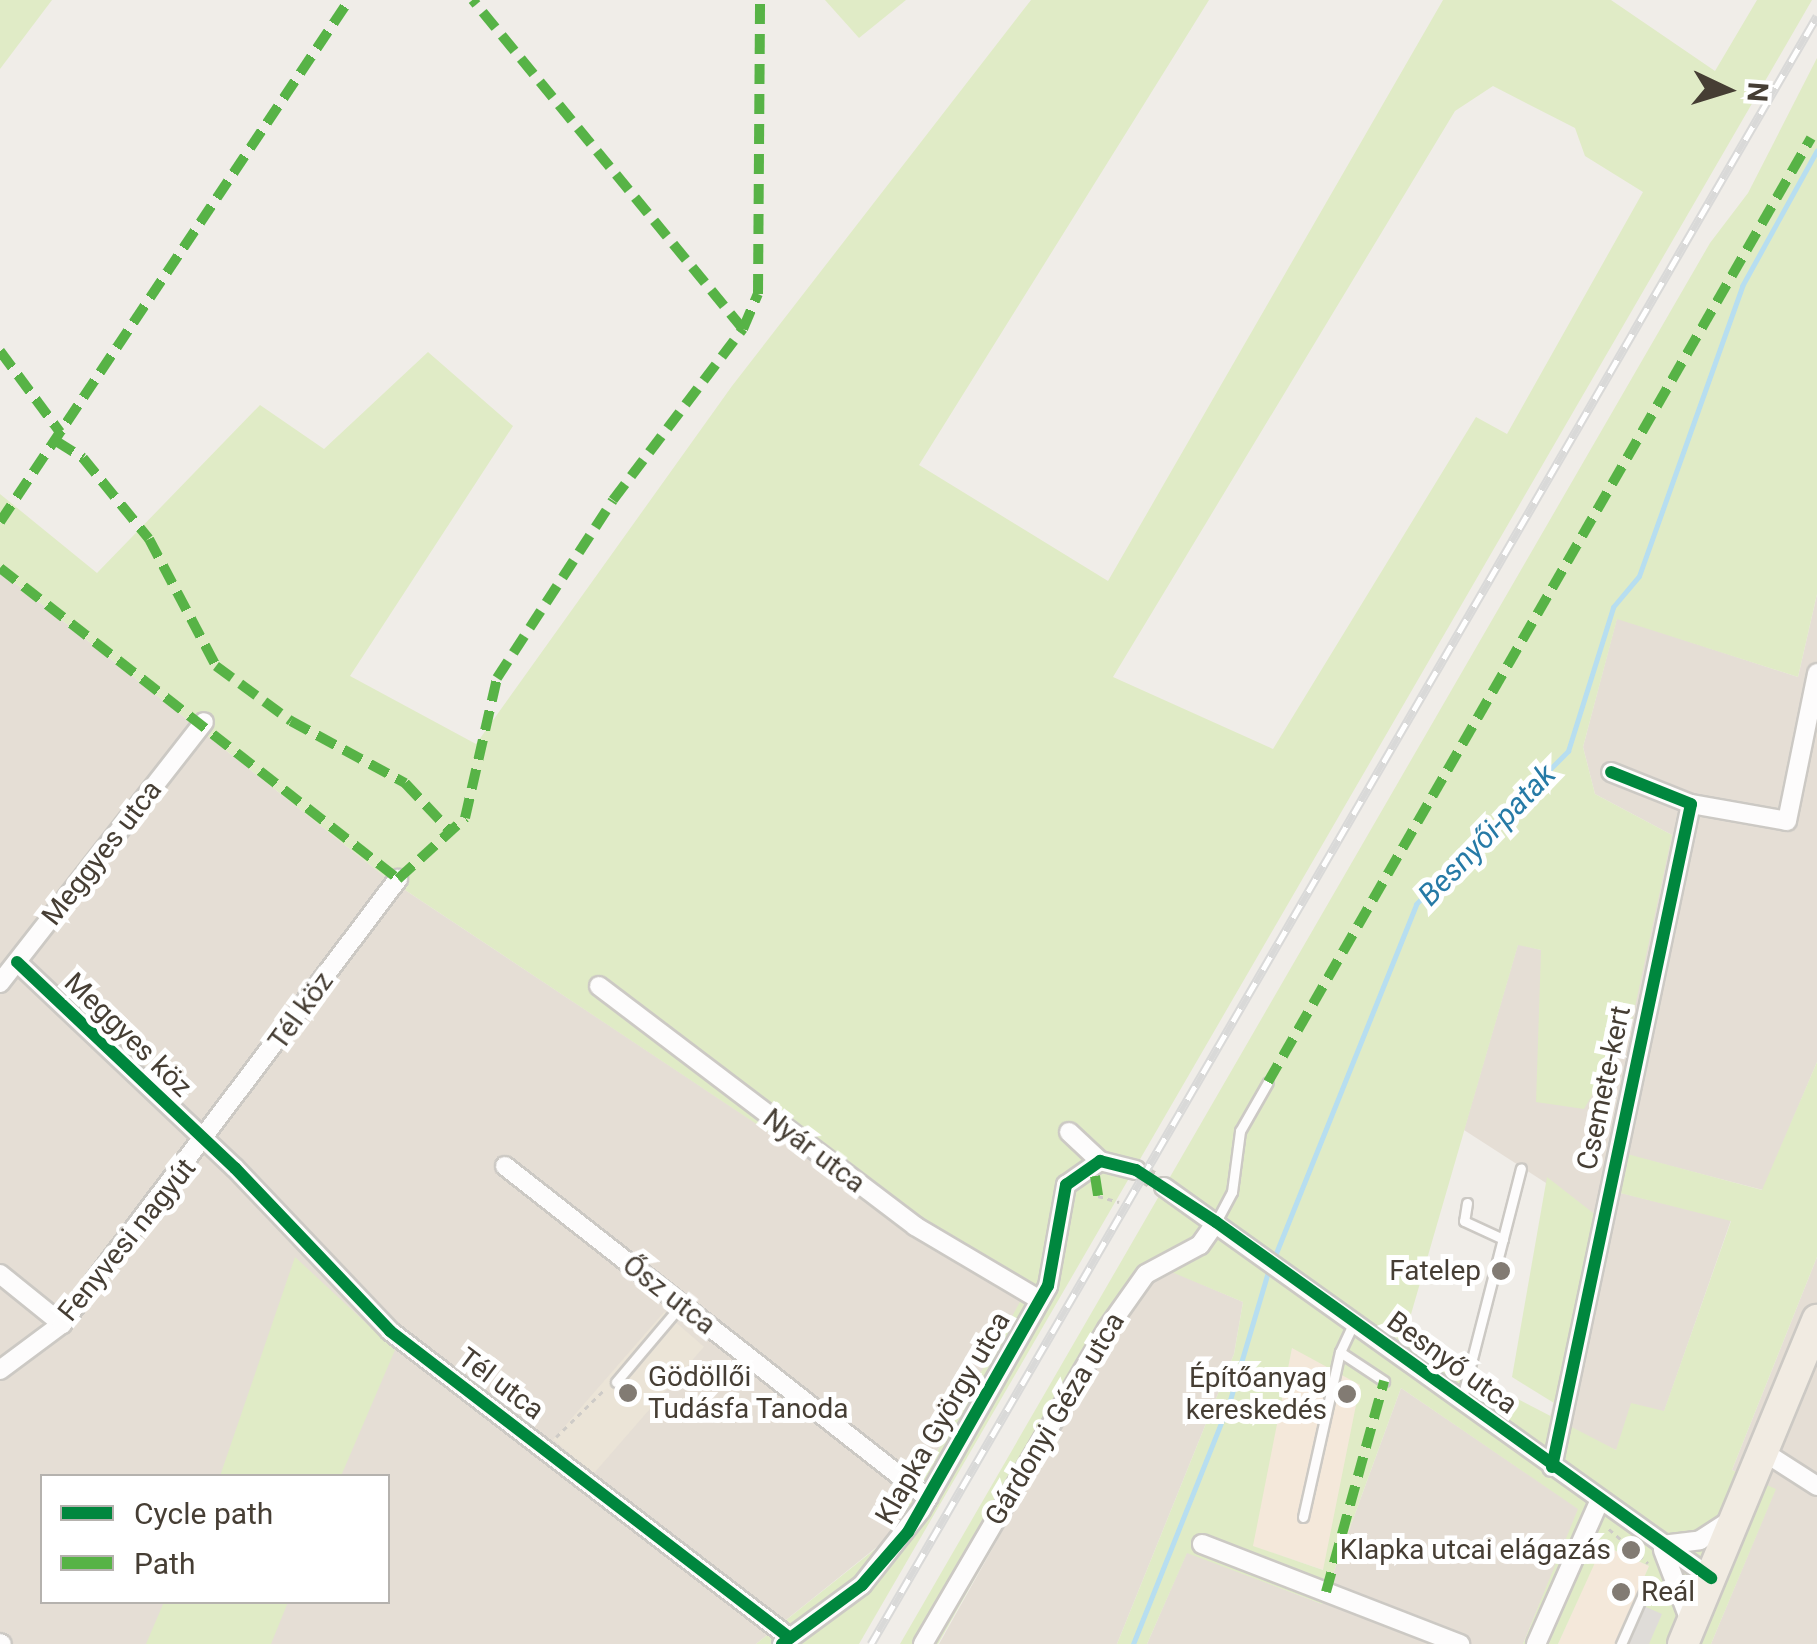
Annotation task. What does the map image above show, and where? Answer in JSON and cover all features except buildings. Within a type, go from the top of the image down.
[{"type":"main road","points":[[1687,1635],[1817,1320]]},
{"type":"street","points":[[1611,772],[1691,804],[1787,821],[1817,673]]},
{"type":"street","name":"Meggyes utca","points":[[0,983],[204,722]]},
{"type":"street","name":"Csemete-kert","points":[[1552,1467],[1691,804]]},
{"type":"street","name":"Tél köz","points":[[204,1144],[398,878]]},
{"type":"street","name":"Meggyes köz","points":[[17,962],[204,1144]]},
{"type":"street","name":"Nyár utca","points":[[600,986],[916,1226],[1040,1300]]},
{"type":"street","points":[[1069,1132],[1100,1161],[1136,1170]]},
{"type":"street","name":"Fenyvesi nagyút","points":[[0,1370],[62,1324],[204,1144]]},
{"type":"street","name":"Tél utca","points":[[204,1144],[390,1331],[786,1641]]},
{"type":"street","name":"Klapka György utca","points":[[786,1641],[862,1585],[928,1498],[1040,1300],[1060,1229],[1066,1185],[1100,1161]]},
{"type":"street","name":"Ősz utca","points":[[505,1166],[928,1498]]},
{"type":"street","name":"Besnyő utca","points":[[1164,1187],[1552,1467],[1596,1507],[1711,1578]]},
{"type":"street","name":"Gárdonyi Géza utca","points":[[922,1644],[1107,1329],[1146,1274],[1200,1245],[1216,1222]]},
{"type":"street","points":[[0,1274],[62,1324]]},
{"type":"street","points":[[1764,1452],[1817,1486]]},
{"type":"street","points":[[1536,1644],[1596,1507]]},
{"type":"street","points":[[1687,1635],[1660,1546],[1700,1540],[1737,1514]]},
{"type":"street","points":[[1202,1544],[1460,1644]]},
{"type":"lane","points":[[1216,1222],[1232,1192],[1240,1130],[1268,1082]]},
{"type":"lane","points":[[1461,1401],[1521,1168]]},
{"type":"lane","points":[[1467,1203],[1464,1221],[1502,1239]]},
{"type":"lane","points":[[616,1382],[681,1305]]},
{"type":"lane","points":[[1303,1516],[1340,1352],[1354,1322]]},
{"type":"lane","points":[[1340,1352],[1384,1380]]},
{"type":"lane","points":[[1621,1644],[1644,1592]]},
{"type":"path","points":[[1098,1196],[1118,1202]]},
{"type":"path","points":[[566,1465],[576,1453],[556,1437],[616,1382]]},
{"type":"path","points":[[1596,1507],[1661,1572]]},
{"type":"shaded area","points":[[0,571],[384,876],[1022,1300],[888,1538],[756,1644],[0,1644]]},
{"type":"shaded area","points":[[1817,594],[1817,1062],[1763,1190],[1628,1155],[1621,1193],[1731,1220],[1664,1412],[1616,1450],[1549,1421],[1597,1216],[1464,1130],[1518,944],[1541,950],[1672,835],[1595,794],[1583,747],[1617,618],[1798,677]]},
{"type":"shaded area","points":[[1817,1257],[1817,1644],[1711,1644],[1775,1490],[1732,1470]]},
{"type":"shaded area","points":[[1162,1267],[1243,1302],[1234,1354],[1117,1644],[939,1644],[1098,1360]]},
{"type":"shaded area","name":"Gödöllői Tudásfa Tanoda","points":[[664,1312],[704,1347],[593,1474],[553,1440]]},
{"type":"shaded area","points":[[1292,1347],[1361,1385],[1324,1570],[1252,1546]]},
{"type":"shaded area","points":[[1401,1388],[1579,1509],[1523,1644],[1147,1644],[1187,1552],[1322,1604]]},
{"type":"shaded area","name":"Reál","points":[[1602,1545],[1649,1566],[1615,1644],[1558,1644]]},
{"type":"shaded area","points":[[1639,1604],[1662,1614],[1649,1644],[1621,1644]]},
{"type":"green space","points":[[0,0],[52,0],[0,69]]},
{"type":"green space","points":[[825,0],[906,0],[859,38]]},
{"type":"green space","points":[[1031,0],[1209,0],[919,465],[1108,581],[1443,0],[1611,0],[1715,71],[1757,0],[1812,0],[859,1644],[756,1644],[889,1538],[1021,1300],[384,876],[0,571],[0,494],[97,573],[260,405],[324,449],[428,352],[513,426],[350,676],[476,744],[732,386]],"holes":[[[1493,86],[1575,128],[1585,156],[1643,192],[1507,434],[1476,417],[1273,749],[1113,677],[1455,111]]]},
{"type":"green space","points":[[1817,58],[1817,594],[1798,677],[1617,619],[1583,747],[1595,794],[1672,835],[1630,1030],[1584,1109],[1536,1102],[1541,950],[1518,945],[1407,1328],[1458,1368],[1616,1450],[1631,1403],[1664,1411],[1731,1221],[1620,1193],[1627,1154],[1762,1190],[1817,1062],[1817,1257],[1732,1470],[1776,1489],[1711,1644],[1615,1644],[1649,1566],[1603,1545],[1558,1644],[1523,1644],[1578,1509],[1401,1388],[1322,1604],[1187,1553],[1147,1644],[1117,1644],[1234,1354],[1243,1302],[1162,1268],[1098,1360],[938,1644],[900,1644],[1710,243],[1748,193]],"holes":[[[1292,1348],[1360,1385],[1323,1570],[1253,1546]]]},
{"type":"green space","points":[[1547,1177],[1597,1216],[1554,1403],[1512,1377]]},
{"type":"green space","points":[[295,1257],[395,1350],[342,1474],[221,1474]]},
{"type":"green space","points":[[163,1604],[287,1604],[271,1644],[146,1644]]},
{"type":"waterway","name":"Besnyői-patak","points":[[1274,1258],[1416,904],[1568,751],[1613,607],[1639,576],[1742,286],[1817,150]]},
{"type":"waterway","name":"Besnyői-patak","points":[[1133,1644],[1230,1400],[1269,1268]]},
{"type":"tunnel","points":[[1136,1170],[1164,1187]]},
{"type":"railway","points":[[871,1644],[1817,16]]},
{"type":"marked path","points":[[0,522],[349,0]]},
{"type":"marked path","points":[[0,568],[398,879],[465,818],[497,678],[613,500],[743,329],[473,0]]},
{"type":"marked path","points":[[743,329],[758,294],[760,0]]},
{"type":"marked path","points":[[1268,1082],[1811,138]]},
{"type":"marked path","points":[[0,351],[60,432]]},
{"type":"marked path","points":[[56,441],[83,458],[149,539],[216,666],[291,721],[405,783],[451,832]]},
{"type":"marked path","points":[[1095,1176],[1098,1196]]},
{"type":"marked path","points":[[1326,1592],[1384,1381]]},
{"type":"cycle path","points":[[1552,1467],[1691,804],[1611,772]]},
{"type":"cycle path","points":[[17,962],[235,1168],[390,1331],[790,1638]]},
{"type":"cycle path","points":[[782,1644],[862,1585],[908,1532],[1048,1286],[1066,1185],[1100,1161],[1136,1170],[1216,1222],[1711,1578]]},
{"type":"place","name":"Fatelep","points":[[1501,1271]]},
{"type":"place","name":"Gödöllői Tudásfa Tanoda","points":[[628,1393]]},
{"type":"place","name":"Építőanyag kereskedés","points":[[1347,1394]]},
{"type":"place","name":"Klapka utcai elágazás","points":[[1631,1550]]},
{"type":"place","name":"Reál","points":[[1621,1592]]}]
